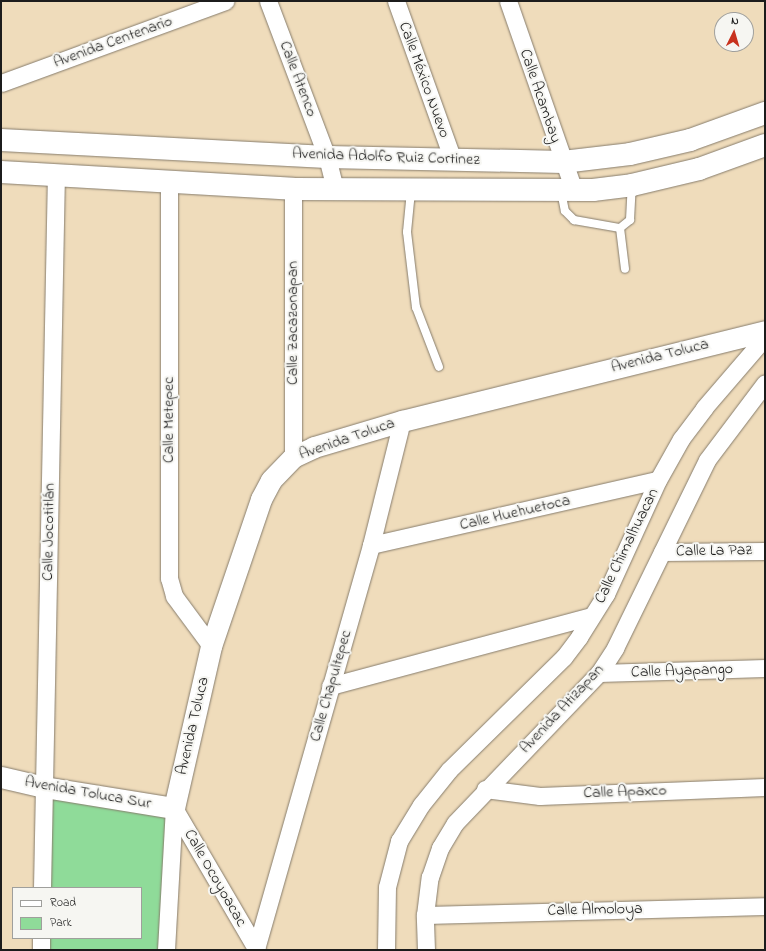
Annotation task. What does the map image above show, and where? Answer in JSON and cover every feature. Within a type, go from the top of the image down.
[{"type":"main road","name":"Avenida Adolfo Ruiz Cortinez","points":[[1,140],[327,157],[563,162],[630,154],[690,140],[765,113]]},
{"type":"main road","points":[[742,121],[759,148]]},
{"type":"main road","name":"Avenida Adolfo Ruiz Cortinez","points":[[1,172],[293,189],[567,190],[632,185],[699,169],[759,148]]},
{"type":"street","name":"Avenida Centenario","points":[[1,83],[224,1]]},
{"type":"street","name":"Calle Atenco","points":[[268,1],[327,157],[335,189]]},
{"type":"street","name":"Calle México Nuevo","points":[[396,1],[453,160]]},
{"type":"street","name":"Calle Acambay","points":[[508,1],[563,162],[567,190]]},
{"type":"street","name":"Calle Jocotitlán","points":[[42,887],[56,175]]},
{"type":"street","name":"Calle Metepec","points":[[169,182],[169,578],[174,596],[211,646]]},
{"type":"street","name":"Calle Zacazonapan","points":[[293,189],[293,457]]},
{"type":"street","name":"Avenida Toluca","points":[[174,808],[211,646],[261,499],[271,480],[293,457],[314,447],[402,421],[765,330]]},
{"type":"street","name":"Calle Chimalhuacan","points":[[330,686],[592,616],[606,594],[658,480],[681,439],[704,408],[765,337]]},
{"type":"street","name":"Avenida Atizapan","points":[[426,950],[425,915],[430,877],[440,848],[455,823],[485,789],[599,673],[615,648],[707,460],[761,395]]},
{"type":"street","name":"Calle Chapultepec","points":[[257,949],[371,545],[402,421]]},
{"type":"street","name":"Calle Huehuetoca","points":[[371,545],[658,480]]},
{"type":"street","name":"Calle La Paz","points":[[662,552],[765,550]]},
{"type":"street","points":[[386,950],[387,887],[399,841],[421,805],[449,770],[564,657],[592,616]]},
{"type":"street","name":"Calle Ayapango","points":[[599,673],[765,668]]},
{"type":"street","name":"Avenida Toluca Sur","points":[[1,778],[44,787],[174,808]]},
{"type":"street","name":"Calle Apaxco","points":[[485,789],[540,796],[765,787]]},
{"type":"street","points":[[166,950],[174,808]]},
{"type":"street","name":"Calle Ocoyoacac","points":[[174,808],[257,949]]},
{"type":"street","name":"Calle Almoloya","points":[[425,915],[765,906]]},
{"type":"street","points":[[41,950],[42,939]]},
{"type":"lane","points":[[567,190],[565,211],[574,220],[620,228],[630,220],[632,185]]},
{"type":"lane","points":[[411,190],[407,232],[416,307],[439,367]]},
{"type":"lane","points":[[620,228],[625,269]]},
{"type":"green space","points":[[44,787],[174,808],[166,950],[41,950],[41,939],[142,939],[142,887],[42,887]]}]
